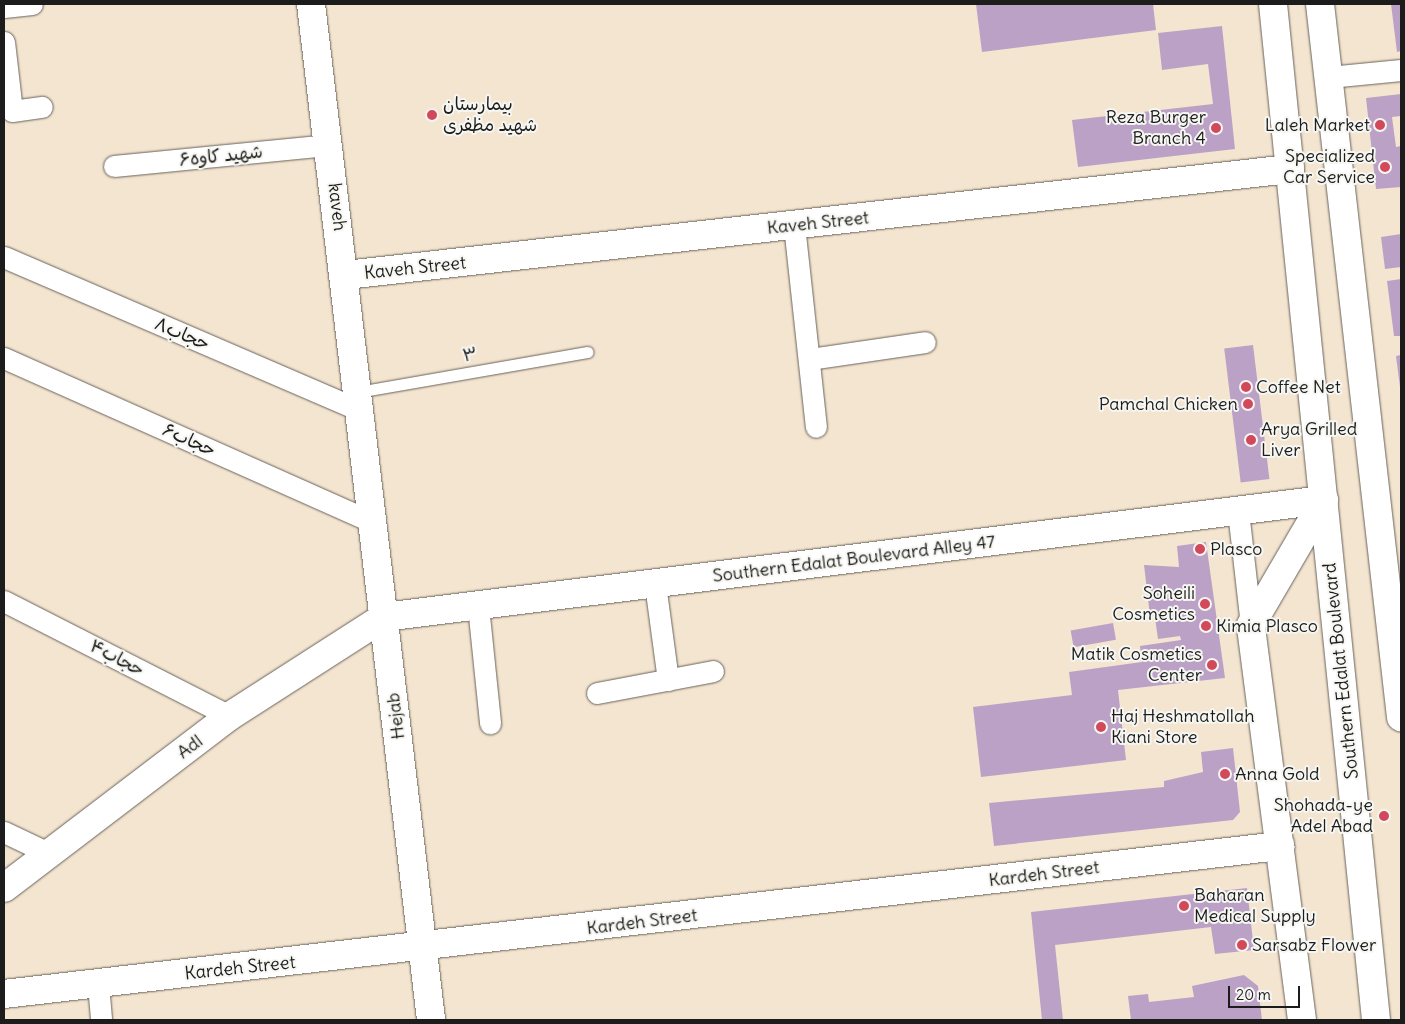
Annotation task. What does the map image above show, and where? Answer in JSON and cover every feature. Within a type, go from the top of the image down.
[{"type":"street","points":[[4,7],[32,4]]},
{"type":"street","name":"kaveh","points":[[312,4],[360,401]]},
{"type":"street","name":"Southern Edalat Boulevard","points":[[1273,4],[1376,1020]]},
{"type":"street","points":[[1320,4],[1380,503],[1401,717]]},
{"type":"street","points":[[4,42],[12,111],[42,107]]},
{"type":"street","points":[[1329,77],[1401,70]]},
{"type":"street","name":"شهید کاوه۶","points":[[114,166],[329,145]]},
{"type":"street","name":"Kaveh Street","points":[[346,276],[1290,170]]},
{"type":"street","points":[[794,225],[816,427]]},
{"type":"street","name":"حجاب۸","points":[[4,257],[360,401]]},
{"type":"street","points":[[809,359],[925,342]]},
{"type":"street","name":"حجاب۶","points":[[4,358],[374,523]]},
{"type":"street","name":"Hejab","points":[[360,401],[431,1020]]},
{"type":"street","points":[[1251,625],[1324,500]]},
{"type":"street","name":"Southern Edalat Boulevard Alley 47","points":[[384,617],[1324,500]]},
{"type":"street","points":[[1380,503],[1401,526]]},
{"type":"street","points":[[1238,510],[1302,1020]]},
{"type":"street","points":[[655,584],[668,680]]},
{"type":"street","name":"حجاب۴","points":[[4,600],[230,716]]},
{"type":"street","points":[[478,606],[490,723]]},
{"type":"street","name":"Adl","points":[[4,888],[230,716],[384,617]]},
{"type":"street","points":[[597,693],[713,671]]},
{"type":"street","points":[[4,832],[48,853]]},
{"type":"street","name":"Kardeh Street","points":[[4,994],[422,948],[1280,846]]},
{"type":"street","points":[[98,984],[101,1020]]},
{"type":"lane","name":"۳","points":[[360,401],[588,352]]},
{"type":"building","points":[[976,4],[1153,4],[1156,30],[982,52]]},
{"type":"building","points":[[1391,4],[1401,4],[1401,51],[1397,52]]},
{"type":"building","points":[[1222,26],[1235,149],[1078,167],[1072,120],[1213,104],[1208,64],[1162,70],[1158,33]]},
{"type":"building","points":[[1401,94],[1401,116],[1392,117],[1396,147],[1401,146],[1401,187],[1376,189],[1366,98]]},
{"type":"building","points":[[1401,234],[1401,267],[1385,269],[1381,237]]},
{"type":"building","points":[[1401,279],[1401,336],[1394,336],[1387,281]]},
{"type":"building","points":[[1253,345],[1269,479],[1241,483],[1224,349]]},
{"type":"building","points":[[1401,355],[1401,387],[1400,387],[1396,356]]},
{"type":"building","points":[[1206,542],[1225,678],[1118,690],[1126,760],[981,777],[973,707],[1072,695],[1069,672],[1142,662],[1140,646],[1181,640],[1180,636],[1158,639],[1155,618],[1186,611],[1150,616],[1144,565],[1179,567],[1177,546]]},
{"type":"building","points":[[1113,623],[1116,640],[1074,647],[1071,630]]},
{"type":"building","points":[[1233,748],[1240,812],[1233,820],[994,846],[989,803],[1164,787],[1164,781],[1203,772],[1201,752]]},
{"type":"building","points":[[1247,888],[1254,950],[1215,954],[1211,927],[1055,945],[1063,1020],[1042,1020],[1031,912]]},
{"type":"building","points":[[1244,975],[1258,986],[1262,1020],[1131,1020],[1128,996],[1148,994],[1149,1002],[1194,997],[1192,986]]},
{"type":"place","name":"بیمارستان شهید مظفری","points":[[432,115]]},
{"type":"place","name":"Laleh Market","points":[[1380,125]]},
{"type":"place","name":"Reza Burger Branch 4","points":[[1216,128]]},
{"type":"place","name":"Specialized Car Service","points":[[1385,167]]},
{"type":"place","name":"Coffee Net","points":[[1246,387]]},
{"type":"place","name":"Pamchal Chicken","points":[[1248,404]]},
{"type":"place","name":"Arya Grilled Liver","points":[[1251,440]]},
{"type":"place","name":"Plasco","points":[[1200,549]]},
{"type":"place","name":"Soheili Cosmetics","points":[[1205,604]]},
{"type":"place","name":"Kimia Plasco","points":[[1206,626]]},
{"type":"place","name":"Matik Cosmetics Center","points":[[1212,665]]},
{"type":"place","name":"Haj Heshmatollah Kiani Store","points":[[1101,727]]},
{"type":"place","name":"Anna Gold","points":[[1225,774]]},
{"type":"place","name":"Shohada-ye Adel Abad","points":[[1384,816]]},
{"type":"place","name":"Baharan Medical Supply","points":[[1184,906]]},
{"type":"place","name":"Sarsabz Flower","points":[[1242,945]]}]
